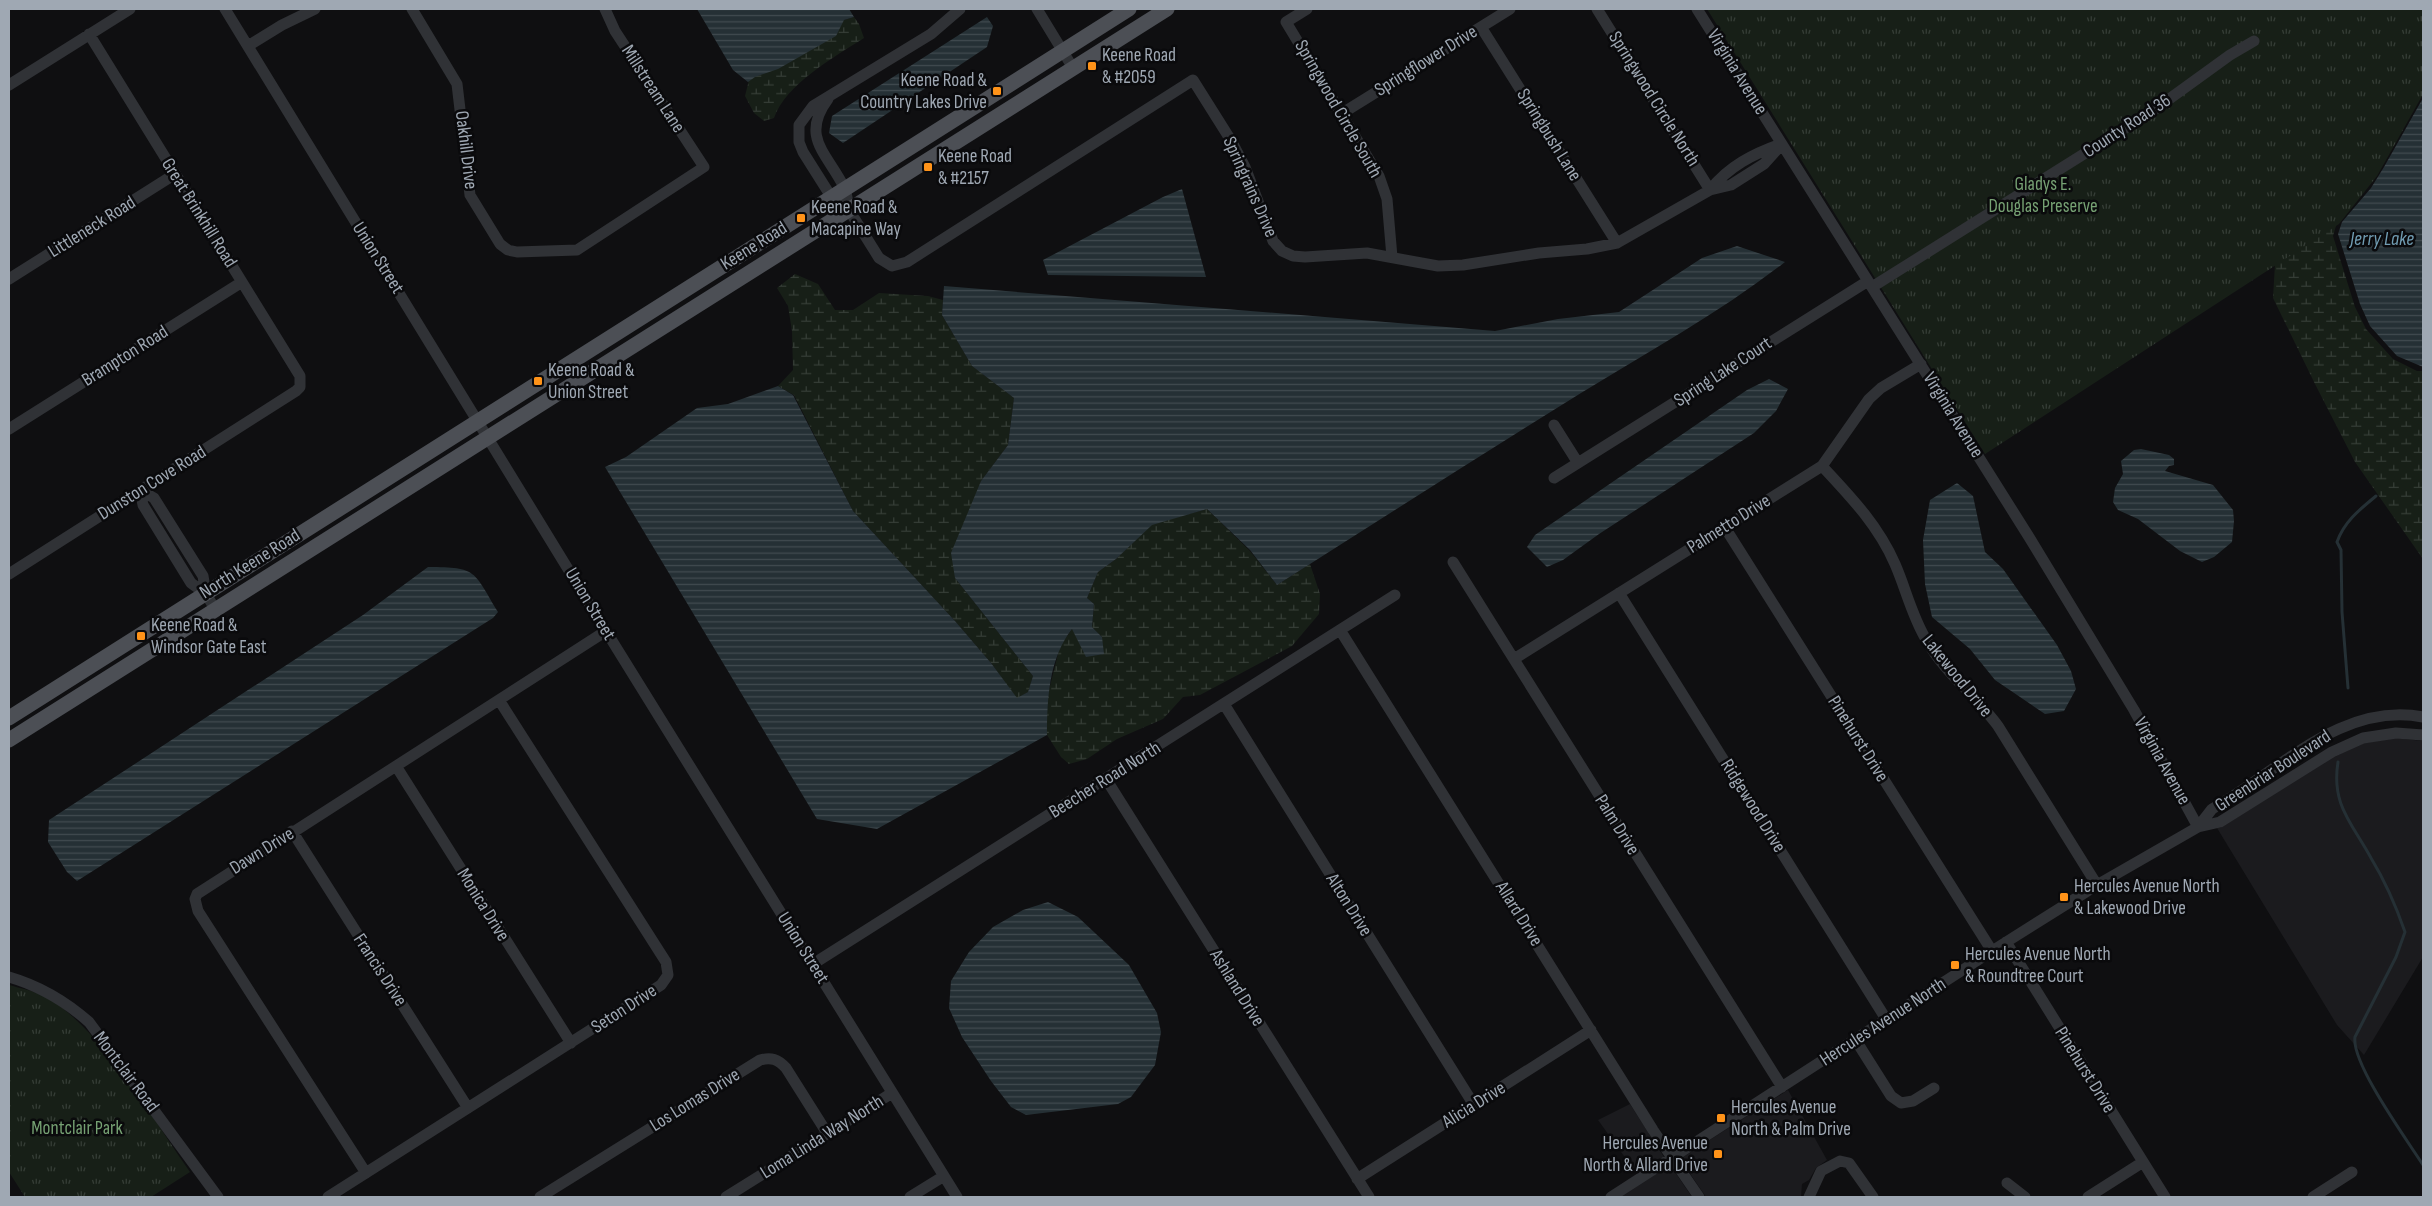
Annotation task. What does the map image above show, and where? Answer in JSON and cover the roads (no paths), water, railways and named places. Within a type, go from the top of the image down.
[{"type":"main road","name":"Keene Road","points":[[478,421],[1129,9]]},
{"type":"main road","name":"Keene Road","points":[[489,438],[1167,9]]},
{"type":"main road","points":[[489,438],[492,428],[502,416],[593,358],[630,325]]},
{"type":"main road","points":[[294,560],[328,529],[465,443],[476,430],[478,421]]},
{"type":"main road","name":"North Keene Road","points":[[9,718],[478,421]]},
{"type":"main road","name":"North Keene Road","points":[[9,740],[489,438]]},
{"type":"street","points":[[9,85],[130,9]]},
{"type":"street","name":"Union Street","points":[[225,9],[606,631],[957,1197]]},
{"type":"street","points":[[248,46],[282,25],[315,9]]},
{"type":"street","name":"Oakhill Drive","points":[[412,9],[457,84],[470,195],[500,244],[508,250],[516,252],[577,250],[704,167]]},
{"type":"street","name":"Millstream Lane","points":[[605,9],[615,31],[704,167]]},
{"type":"street","points":[[849,210],[832,198],[803,152],[798,133],[799,125],[807,111],[931,34],[960,9]]},
{"type":"street","points":[[1037,9],[1073,68]]},
{"type":"street","name":"Springwood Circle South","points":[[1307,9],[1286,22],[1379,176],[1387,199],[1392,258]]},
{"type":"street","name":"Springflower Drive","points":[[1341,114],[1510,9]]},
{"type":"street","name":"Springwood Circle North","points":[[1597,9],[1710,190]]},
{"type":"street","name":"Virginia Avenue","points":[[1697,9],[1921,364],[2134,710],[2198,827]]},
{"type":"street","name":"Springbush Lane","points":[[1481,27],[1617,243]]},
{"type":"street","name":"Great Brinkhill Road","points":[[89,34],[300,376],[300,386],[296,392]]},
{"type":"street","name":"County Road 36","points":[[1870,284],[2154,110],[2230,54],[2254,41]]},
{"type":"street","name":"Springrains Drive","points":[[849,210],[879,258],[885,264],[899,266],[1193,80],[1232,142],[1245,167],[1267,230],[1273,241],[1292,256],[1305,257],[1367,253],[1438,266],[1463,265],[1539,253],[1588,249],[1617,243],[1710,190],[1724,173],[1757,152],[1782,144]]},
{"type":"street","points":[[829,98],[818,116],[816,140],[845,188],[849,210]]},
{"type":"street","name":"Littleneck Road","points":[[9,279],[175,174]]},
{"type":"street","name":"Brampton Road","points":[[9,429],[242,282]]},
{"type":"street","name":"Spring Lake Court","points":[[1554,478],[1870,284]]},
{"type":"street","name":"Palmetto Drive","points":[[1514,659],[1822,466],[1869,399],[1881,388],[1921,364]]},
{"type":"street","name":"Dunston Cove Road","points":[[9,574],[296,392]]},
{"type":"street","points":[[1554,425],[1578,463]]},
{"type":"street","name":"Lakewood Drive","points":[[1822,466],[1865,513],[1895,564],[1913,613],[1927,642],[1947,669],[1984,707],[1998,726],[2098,885]]},
{"type":"street","points":[[140,490],[143,505],[191,583],[206,594],[215,609]]},
{"type":"street","name":"Pinehurst Drive","points":[[1724,526],[1992,951]]},
{"type":"street","name":"Palm Drive","points":[[1453,562],[1782,1087]]},
{"type":"street","name":"Ridgewood Drive","points":[[1620,593],[1886,1019]]},
{"type":"street","name":"Beecher Road North","points":[[814,964],[1395,595]]},
{"type":"street","name":"Allard Drive","points":[[1340,630],[1672,1158],[1699,1197]]},
{"type":"street","name":"Dawn Drive","points":[[366,1173],[196,905],[197,894],[202,889],[606,631]]},
{"type":"street","name":"Seton Drive","points":[[328,1197],[661,986],[668,975],[668,969],[498,700]]},
{"type":"street","name":"Alton Drive","points":[[1224,704],[1474,1105]]},
{"type":"street","name":"Greenbriar Boulevard","points":[[2198,827],[2212,809],[2339,728],[2356,722],[2386,716],[2423,717]]},
{"type":"street","name":"Greenbriar Boulevard","points":[[2198,827],[2220,822],[2332,752],[2362,738],[2396,733],[2423,735]]},
{"type":"street","name":"Monica Drive","points":[[396,766],[571,1043]]},
{"type":"street","name":"Ashland Drive","points":[[1106,778],[1369,1197]]},
{"type":"street","name":"Hercules Avenue North","points":[[1611,1197],[2006,942],[2098,885],[2198,827]]},
{"type":"street","name":"Francis Drive","points":[[292,832],[468,1108]]},
{"type":"street","name":"Pinehurst Drive","points":[[2006,942],[2165,1197]]},
{"type":"street","name":"Montclair Road","points":[[9,977],[50,992],[70,1005],[89,1022],[218,1197]]},
{"type":"street","name":"Alicia Drive","points":[[1357,1179],[1591,1030]]},
{"type":"street","points":[[1855,1040],[1892,1096],[1901,1104],[1913,1101],[1934,1088]]},
{"type":"street","name":"Los Lomas Drive","points":[[540,1197],[760,1060],[768,1058],[782,1063],[786,1068],[827,1132]]},
{"type":"street","name":"Loma Linda Way North","points":[[726,1197],[892,1093]]},
{"type":"street","points":[[1809,1197],[1821,1170],[1840,1160],[1849,1163],[1873,1197]]},
{"type":"street","points":[[2088,1197],[2143,1162]]},
{"type":"street","points":[[2313,1197],[2352,1172]]},
{"type":"street","points":[[910,1197],[944,1176]]},
{"type":"street","points":[[2007,1183],[2025,1197]]},
{"type":"water","points":[[697,9],[849,9],[854,17],[844,20],[836,36],[778,69],[755,77],[748,82],[733,70]]},
{"type":"water","points":[[987,17],[993,26],[987,47],[843,143],[829,133],[832,116]]},
{"type":"water","name":"Jerry Lake","points":[[2423,98],[2423,367],[2397,356],[2370,326],[2360,304],[2338,234],[2342,222],[2371,188]]},
{"type":"water","points":[[1182,189],[1206,277],[1048,275],[1043,260],[1163,197]]},
{"type":"water","points":[[1737,246],[1785,262],[1736,298],[1685,331],[1581,393],[1277,585],[1250,550],[1207,509],[1152,525],[1116,559],[1098,572],[1087,598],[1094,604],[1092,627],[1102,637],[1104,654],[1086,657],[1072,629],[1064,640],[1058,653],[1051,679],[1047,735],[877,829],[817,819],[605,467],[626,457],[697,408],[728,404],[778,386],[793,395],[853,511],[955,621],[991,663],[1017,698],[1028,692],[1033,676],[955,578],[951,553],[981,481],[1008,445],[1014,398],[972,366],[942,315],[944,286],[1495,331],[1558,319],[1619,312],[1702,258]]},
{"type":"water","points":[[1769,379],[1788,389],[1776,411],[1754,433],[1599,534],[1563,560],[1547,567],[1527,547],[1535,535],[1747,390]]},
{"type":"water","points":[[2141,449],[2169,455],[2174,459],[2174,465],[2169,466],[2165,471],[2213,485],[2233,510],[2232,542],[2214,557],[2202,562],[2180,551],[2138,519],[2118,510],[2113,502],[2115,488],[2123,474],[2121,461],[2134,450]]},
{"type":"water","points":[[1957,483],[1973,496],[1985,552],[2003,569],[2057,645],[2071,671],[2076,689],[2064,711],[2045,714],[1995,680],[1970,649],[1932,617],[1925,584],[1923,540],[1930,500]]},
{"type":"water","points":[[428,567],[466,570],[478,580],[498,612],[493,618],[77,881],[67,872],[48,842],[49,820],[363,615]]},
{"type":"water","points":[[1048,902],[1078,917],[1129,965],[1157,1013],[1161,1032],[1155,1065],[1131,1097],[1118,1104],[1026,1115],[1011,1107],[962,1037],[949,1008],[951,981],[969,952],[993,927],[1023,910]]},
{"type":"waterway","points":[[2348,688],[2342,612],[2341,550],[2337,542],[2348,522],[2376,496]]},
{"type":"waterway","points":[[2338,762],[2337,777],[2340,802],[2350,824],[2386,885],[2405,932],[2396,957],[2355,1037],[2356,1049],[2371,1082],[2393,1120],[2423,1165]]},
{"type":"place","name":"Keene Road & #2059","points":[[1092,66]]},
{"type":"place","name":"Keene Road & Country Lakes Drive","points":[[997,91]]},
{"type":"place","name":"Keene Road & #2157","points":[[928,167]]},
{"type":"place","name":"Keene Road & Macapine Way","points":[[801,218]]},
{"type":"place","name":"Keene Road & Union Street","points":[[538,381]]},
{"type":"place","name":"Keene Road & Windsor Gate East","points":[[141,636]]},
{"type":"place","name":"Hercules Avenue North & Lakewood Drive","points":[[2064,897]]},
{"type":"place","name":"Hercules Avenue North & Roundtree Court","points":[[1955,965]]},
{"type":"place","name":"Hercules Avenue North & Palm Drive","points":[[1721,1118]]},
{"type":"place","name":"Hercules Avenue North & Allard Drive","points":[[1718,1154]]},
{"type":"park label","name":"Gladys E. Douglas Preserve","points":[[2043,195]]},
{"type":"park label","name":"Montclair Park","points":[[77,1128]]}]
